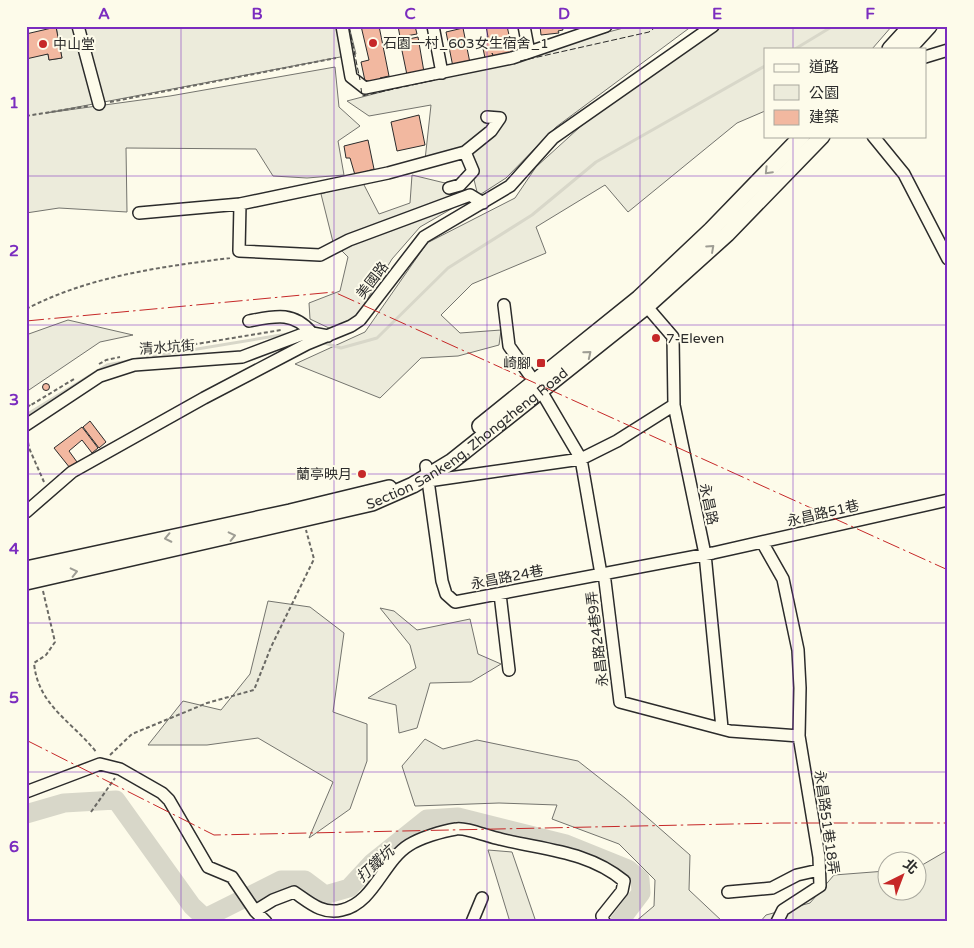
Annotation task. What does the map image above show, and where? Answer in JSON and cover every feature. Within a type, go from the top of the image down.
[{"type":"main road","points":[[891,48],[911,26]]},
{"type":"main road","points":[[909,48],[929,26]]},
{"type":"main road","name":"Section Sankeng, Zhongzheng Road","points":[[643,302],[800,138]]},
{"type":"main road","name":"Section Sankeng, Zhongzheng Road","points":[[33,581],[372,503],[413,485],[451,462],[538,386],[727,234],[820,138]]},
{"type":"main road","name":"Section Sankeng, Zhongzheng Road","points":[[26,569],[290,512],[391,487],[427,475]]},
{"type":"street","points":[[78,26],[99,104]]},
{"type":"street","points":[[342,26],[350,77],[365,88],[512,58],[606,26]]},
{"type":"street","points":[[433,26],[442,73]]},
{"type":"street","points":[[524,26],[529,52]]},
{"type":"street","name":"美國路","points":[[26,512],[72,472],[311,337],[360,320],[424,237],[510,186],[552,138],[713,26]]},
{"type":"street","points":[[926,58],[948,50]]},
{"type":"street","points":[[140,214],[240,204],[388,173],[465,152],[491,131],[500,118],[487,117]]},
{"type":"street","points":[[875,138],[904,174],[948,259]]},
{"type":"street","points":[[449,188],[460,185],[473,170],[465,152]]},
{"type":"street","points":[[240,204],[239,251],[320,255],[349,240],[470,195],[483,203]]},
{"type":"street","name":"永昌路","points":[[643,302],[673,337],[674,406],[705,554],[722,728]]},
{"type":"street","points":[[504,305],[509,346],[538,386],[581,459]]},
{"type":"street","points":[[249,321],[292,318],[303,322],[311,337]]},
{"type":"street","name":"清水坑街","points":[[26,425],[100,376],[134,365],[242,357],[311,337]]},
{"type":"street","points":[[427,475],[581,459],[617,441],[674,406]]},
{"type":"street","name":"永昌路24巷9弄","points":[[581,459],[603,574],[620,702],[722,728]]},
{"type":"street","name":"永昌路24巷","points":[[427,475],[446,594],[455,602],[705,554]]},
{"type":"street","name":"永昌路51巷","points":[[705,554],[948,500]]},
{"type":"street","name":"永昌路51巷18弄","points":[[762,542],[784,579],[798,650],[800,688],[799,736],[820,886],[783,910],[777,922]]},
{"type":"street","points":[[500,594],[509,670]]},
{"type":"street","points":[[722,728],[799,736]]},
{"type":"street","points":[[26,792],[100,764],[120,770],[162,793],[169,800],[208,867],[232,877],[255,910],[266,922]]},
{"type":"street","points":[[255,910],[273,900],[294,892],[319,910],[341,910],[356,904],[385,873],[394,857],[410,844],[457,828],[571,853],[609,869],[624,881],[622,891],[602,916],[604,922]]},
{"type":"street","points":[[728,892],[772,888],[797,875],[819,870]]},
{"type":"street","points":[[472,922],[482,898]]},
{"type":"path","points":[[26,116],[99,104],[348,55]]},
{"type":"path","points":[[26,308],[49,297],[93,282],[184,264],[240,257],[239,251]]},
{"type":"path","points":[[26,400],[30,407]]},
{"type":"path","points":[[26,432],[28,448],[48,491]]},
{"type":"path","points":[[33,581],[55,642],[46,654],[34,663],[39,688],[45,699],[85,738],[97,754],[100,764],[132,734],[207,703],[254,690],[271,648],[314,560],[303,519]]},
{"type":"path","points":[[91,812],[120,770]]},
{"type":"green space","points":[[56,26],[349,26],[356,54],[46,113],[170,96],[335,67],[339,107],[360,126],[338,141],[344,175],[307,178],[273,176],[256,149],[126,148],[127,212],[59,208],[26,213],[26,57],[48,54],[49,60],[62,58]]},
{"type":"green space","points":[[631,26],[692,26],[556,127],[506,178],[478,196],[468,155],[425,160],[431,105],[369,116],[347,101]]},
{"type":"green space","points":[[713,26],[892,26],[873,48],[764,48],[764,111],[737,123],[628,212],[605,185],[536,227],[546,253],[472,284],[441,315],[460,333],[501,330],[499,345],[458,356],[421,358],[380,398],[295,364],[365,332],[427,243],[515,198],[536,167],[591,117]]},
{"type":"green space","points":[[412,175],[449,184],[465,201],[420,227],[392,259],[357,316],[331,329],[310,319],[309,303],[340,291],[348,257],[333,242],[321,194],[362,181],[379,214],[410,203]]},
{"type":"green space","points":[[68,320],[133,335],[100,342],[26,392],[26,335]]},
{"type":"green space","points":[[268,601],[310,607],[344,633],[333,712],[367,724],[367,761],[350,809],[309,838],[333,782],[258,738],[207,745],[148,745],[183,701],[221,710],[250,674]]},
{"type":"green space","points":[[380,608],[394,611],[417,630],[470,619],[478,654],[501,664],[471,682],[430,683],[417,728],[399,733],[396,705],[368,698],[416,668],[410,645]]},
{"type":"green space","points":[[425,739],[443,749],[477,740],[578,761],[625,798],[690,855],[689,890],[723,922],[635,922],[654,906],[655,880],[619,844],[552,819],[557,805],[499,803],[415,806],[402,766]]},
{"type":"green space","points":[[488,850],[512,852],[536,922],[510,922]]},
{"type":"green space","points":[[948,850],[948,922],[760,922],[766,915],[810,903],[834,875],[876,872],[876,900],[926,900],[926,863]]},
{"type":"building","name":"石園一村_603女生宿舍_1","points":[[361,26],[379,26],[389,76],[380,78],[381,82],[369,84],[369,81],[365,81],[361,62],[369,60]]},
{"type":"building","points":[[398,26],[415,26],[417,34],[400,37]]},
{"type":"building","points":[[486,26],[507,26],[513,53],[494,57],[492,53],[493,56],[485,58],[481,39],[488,37]]},
{"type":"building","points":[[540,26],[562,26],[563,30],[558,31],[559,33],[541,35]]},
{"type":"building","name":"中山堂","points":[[56,27],[62,58],[49,60],[48,54],[26,59],[26,34]]},
{"type":"building","points":[[463,28],[470,63],[453,67],[446,32]]},
{"type":"building","points":[[418,37],[424,72],[407,75],[400,41]]},
{"type":"building","points":[[419,115],[425,145],[397,151],[391,122]]},
{"type":"building","points":[[368,140],[374,169],[355,175],[350,158],[346,158],[344,146]]},
{"type":"building","points":[[46,383],[50,387],[46,391],[42,387]]},
{"type":"building","points":[[90,421],[106,442],[99,448],[83,427]]},
{"type":"building","points":[[82,427],[98,448],[92,453],[82,440],[69,451],[77,462],[70,468],[54,448]]},
{"type":"waterway","points":[[797,48],[833,26]]},
{"type":"waterway","points":[[321,342],[341,348],[377,338],[448,268],[532,215],[596,162],[764,67]]},
{"type":"waterway","points":[[137,359],[293,333]]},
{"type":"waterway","points":[[26,415],[107,365],[128,361]]},
{"type":"waterway","name":"打鐵坑","points":[[26,814],[64,803],[116,800],[192,906],[205,918],[281,880],[305,880],[325,895],[349,888],[372,863],[427,819],[458,817],[566,844],[628,869],[640,879],[641,893],[619,922]]},
{"type":"fence","points":[[349,26],[360,80]]},
{"type":"fence","points":[[520,61],[649,32],[657,26]]},
{"type":"fence","points":[[361,88],[362,96],[435,80]]},
{"type":"power","points":[[26,321],[334,292],[948,570]]},
{"type":"power","points":[[26,740],[214,835],[780,823],[948,823]]},
{"type":"place","name":"石園一村_603女生宿舍_1","points":[[373,43]]},
{"type":"place","name":"中山堂","points":[[43,44]]},
{"type":"place","name":"7-Eleven","points":[[656,338]]},
{"type":"place","name":"崎腳","points":[[541,363]]},
{"type":"place","name":"蘭亭映月","points":[[362,474]]}]
